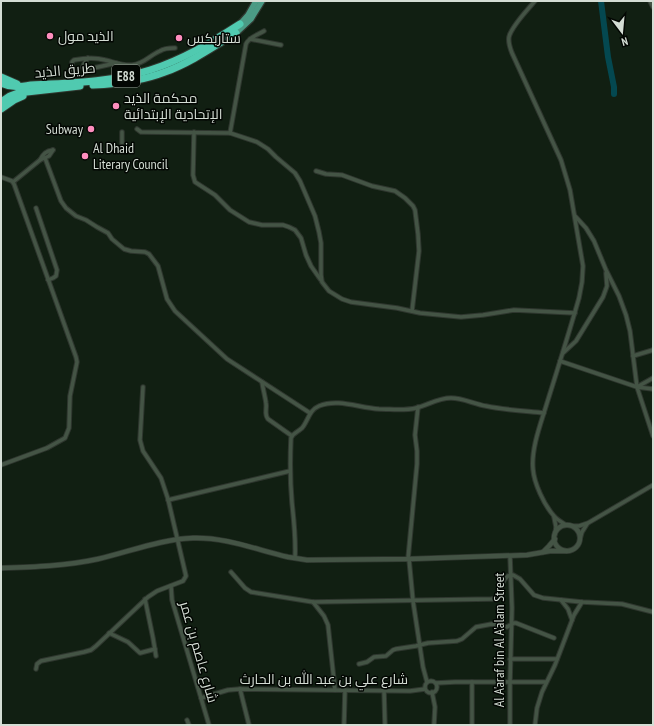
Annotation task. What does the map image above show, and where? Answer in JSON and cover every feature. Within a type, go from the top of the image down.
[{"type":"highway","name":"طريق الذيد","points":[[1,83],[12,87],[21,87],[123,77],[150,70],[180,59],[240,24]]},
{"type":"highway","name":"طريق الذيد","points":[[1,102],[18,93],[129,82],[151,77],[180,66],[236,34]]},
{"type":"highway","points":[[1,77],[16,84],[31,85]]},
{"type":"highway","points":[[1,109],[14,100],[38,91]]},
{"type":"main road","points":[[240,24],[248,15],[256,1]]},
{"type":"main road","points":[[236,34],[251,19],[262,1]]},
{"type":"street","points":[[535,1],[514,28],[509,38],[510,44],[563,166],[570,190],[583,266],[580,298],[560,360],[534,451],[533,469],[535,478],[542,495],[554,516],[566,525],[574,526],[588,523],[653,485]]},
{"type":"street","points":[[650,1],[653,7]]},
{"type":"street","points":[[230,133],[245,45],[250,39],[264,32]]},
{"type":"street","points":[[250,39],[280,45]]},
{"type":"street","points":[[74,82],[72,61],[75,59],[88,58],[131,65],[138,64],[161,50],[175,48]]},
{"type":"street","points":[[88,58],[83,66],[85,70],[116,63]]},
{"type":"street","points":[[137,129],[141,132],[230,133],[254,141],[267,148],[295,173],[316,220],[321,243],[322,281]]},
{"type":"street","points":[[122,132],[122,143]]},
{"type":"street","points":[[194,132],[193,175],[195,182],[215,195],[230,210],[249,222],[258,225],[283,225],[295,230],[301,238],[310,266],[330,292],[345,301],[435,315],[465,317],[506,310],[575,313]]},
{"type":"street","points":[[13,182],[40,160],[45,153],[53,150],[45,158],[40,160]]},
{"type":"street","points":[[45,158],[61,201],[65,206],[76,216],[108,233],[121,247],[128,250],[145,252],[149,254],[158,266],[167,299],[175,311],[227,359],[310,413]]},
{"type":"street","points":[[316,171],[326,174],[342,175],[372,186],[394,191],[405,198],[413,206],[415,210],[419,251],[412,311]]},
{"type":"street","points":[[1,179],[13,182]]},
{"type":"street","points":[[1,465],[47,448],[65,438],[69,428],[70,396],[77,362],[13,182]]},
{"type":"street","points":[[36,208],[57,270],[56,276],[48,280]]},
{"type":"street","points":[[575,216],[590,234],[615,286],[626,315],[630,330],[638,387],[653,436]]},
{"type":"street","points":[[562,354],[578,338],[603,297],[607,282],[606,270]]},
{"type":"street","points":[[633,356],[653,350]]},
{"type":"street","points":[[560,360],[638,387],[653,389]]},
{"type":"street","points":[[638,387],[653,378]]},
{"type":"street","points":[[262,382],[266,404],[266,417],[268,420],[292,436]]},
{"type":"street","points":[[36,669],[37,664],[41,661],[88,651],[96,646],[154,592],[182,581],[186,576],[178,539],[161,478],[143,451],[141,445],[143,387]]},
{"type":"street","points":[[295,558],[296,538],[290,471],[292,436],[304,426],[310,413],[319,406],[347,404],[366,408],[409,409],[452,398],[463,399],[488,407],[544,414]]},
{"type":"street","points":[[418,407],[415,436],[417,464],[408,558],[422,668],[427,682],[425,689],[432,692]]},
{"type":"street","points":[[168,500],[290,471]]},
{"type":"street","points":[[554,516],[556,543],[562,550],[567,551]]},
{"type":"street","points":[[1,568],[70,564],[97,559],[161,542],[194,538],[234,542],[258,550],[307,560],[528,555],[555,550],[567,551],[574,549],[579,543],[582,532],[588,523]]},
{"type":"street","points":[[542,553],[549,546],[559,528],[566,525]]},
{"type":"street","points":[[574,526],[578,530],[580,539]]},
{"type":"street","name":"Al A'araf bin Al A'alam Street","points":[[510,556],[512,608],[510,725]]},
{"type":"street","points":[[231,572],[245,588],[251,592],[313,602],[492,599],[499,595],[504,580],[510,575],[516,576],[520,579],[531,593],[543,598],[622,604],[653,612]]},
{"type":"street","name":"شارع عاصم بن عمر","points":[[170,586],[172,600],[209,725]]},
{"type":"street","points":[[145,600],[156,656]]},
{"type":"street","points":[[561,600],[568,609],[572,620]]},
{"type":"street","points":[[313,602],[324,616],[328,625],[335,690]]},
{"type":"street","points":[[536,725],[537,705],[572,620],[582,602]]},
{"type":"street","points":[[359,664],[367,662],[374,657],[386,656],[394,649],[428,643],[457,641],[462,639],[473,629],[492,624],[509,627],[516,623],[554,638]]},
{"type":"street","points":[[109,633],[128,642],[140,653],[155,649]]},
{"type":"street","points":[[510,659],[557,659]]},
{"type":"street","points":[[427,682],[546,682]]},
{"type":"street","points":[[472,682],[472,725]]},
{"type":"street","points":[[432,692],[436,689],[436,683]]},
{"type":"street","points":[[240,689],[249,725]]},
{"type":"street","name":"شارع علي بن عبد الله بن الحارث","points":[[201,698],[228,690],[240,689],[425,689]]},
{"type":"street","points":[[344,690],[344,725]]},
{"type":"street","points":[[384,690],[384,725]]},
{"type":"street","points":[[432,692],[435,707],[434,725]]},
{"type":"street","points":[[187,720],[189,725]]},
{"type":"waterway","points":[[601,1],[614,94]]},
{"type":"place","name":"الذيد مول","points":[[50,36]]},
{"type":"place","name":"ستاربكس","points":[[179,38]]},
{"type":"place","name":"محكمة الذيد الإتحادية الإبتدائية","points":[[116,106]]},
{"type":"place","name":"Subway","points":[[91,129]]},
{"type":"place","name":"Al Dhaid Literary Council","points":[[85,156]]}]
